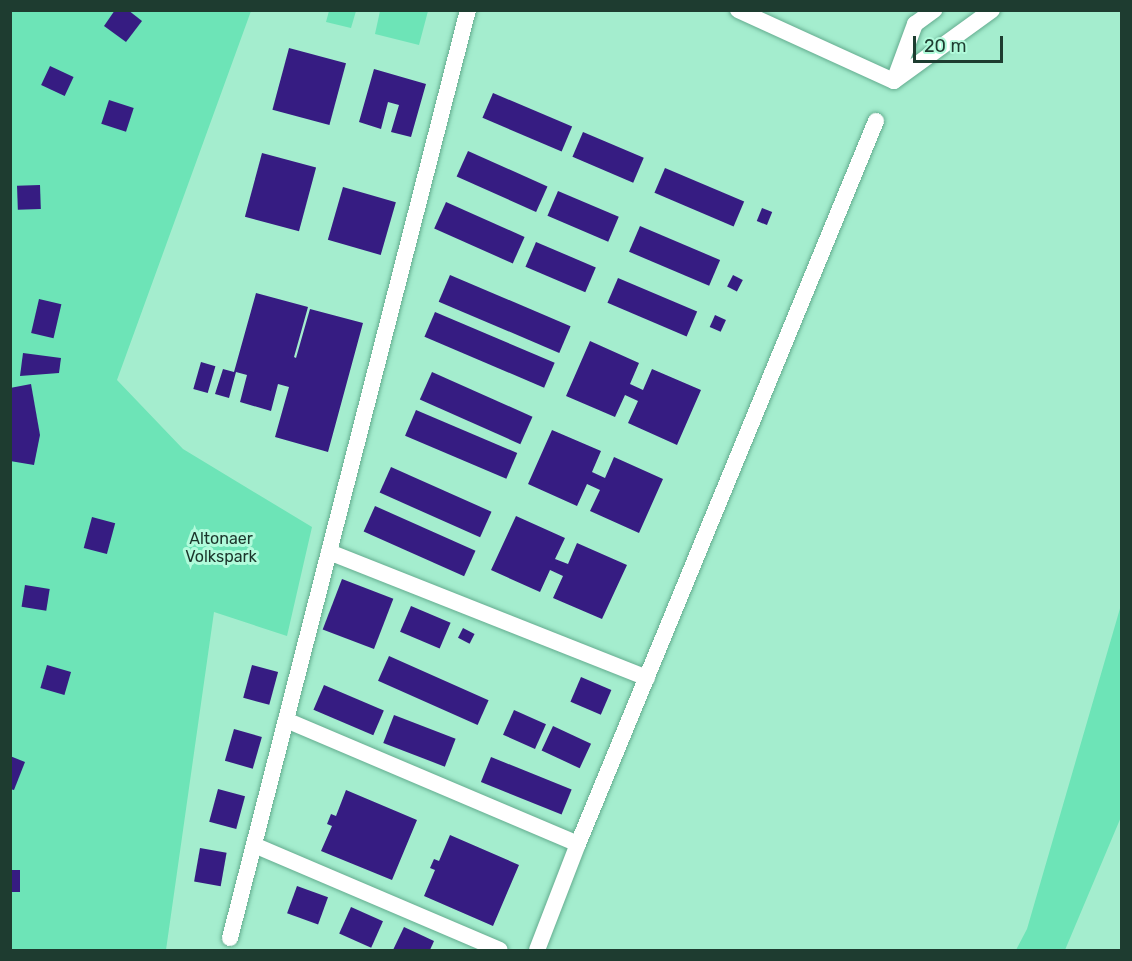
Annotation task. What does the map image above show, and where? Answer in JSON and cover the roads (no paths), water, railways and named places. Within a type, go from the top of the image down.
[{"type":"lane","points":[[230,938],[468,10]]},
{"type":"lane","points":[[738,10],[894,81]]},
{"type":"lane","points":[[894,81],[915,24],[934,10]]},
{"type":"lane","points":[[894,81],[992,10]]},
{"type":"lane","points":[[537,951],[578,844],[876,122]]},
{"type":"lane","points":[[329,552],[647,678]]},
{"type":"lane","points":[[286,720],[578,844]]},
{"type":"lane","points":[[254,845],[500,951]]},
{"type":"park label","name":"Altonaer Volkspark","points":[[221,548]]}]
